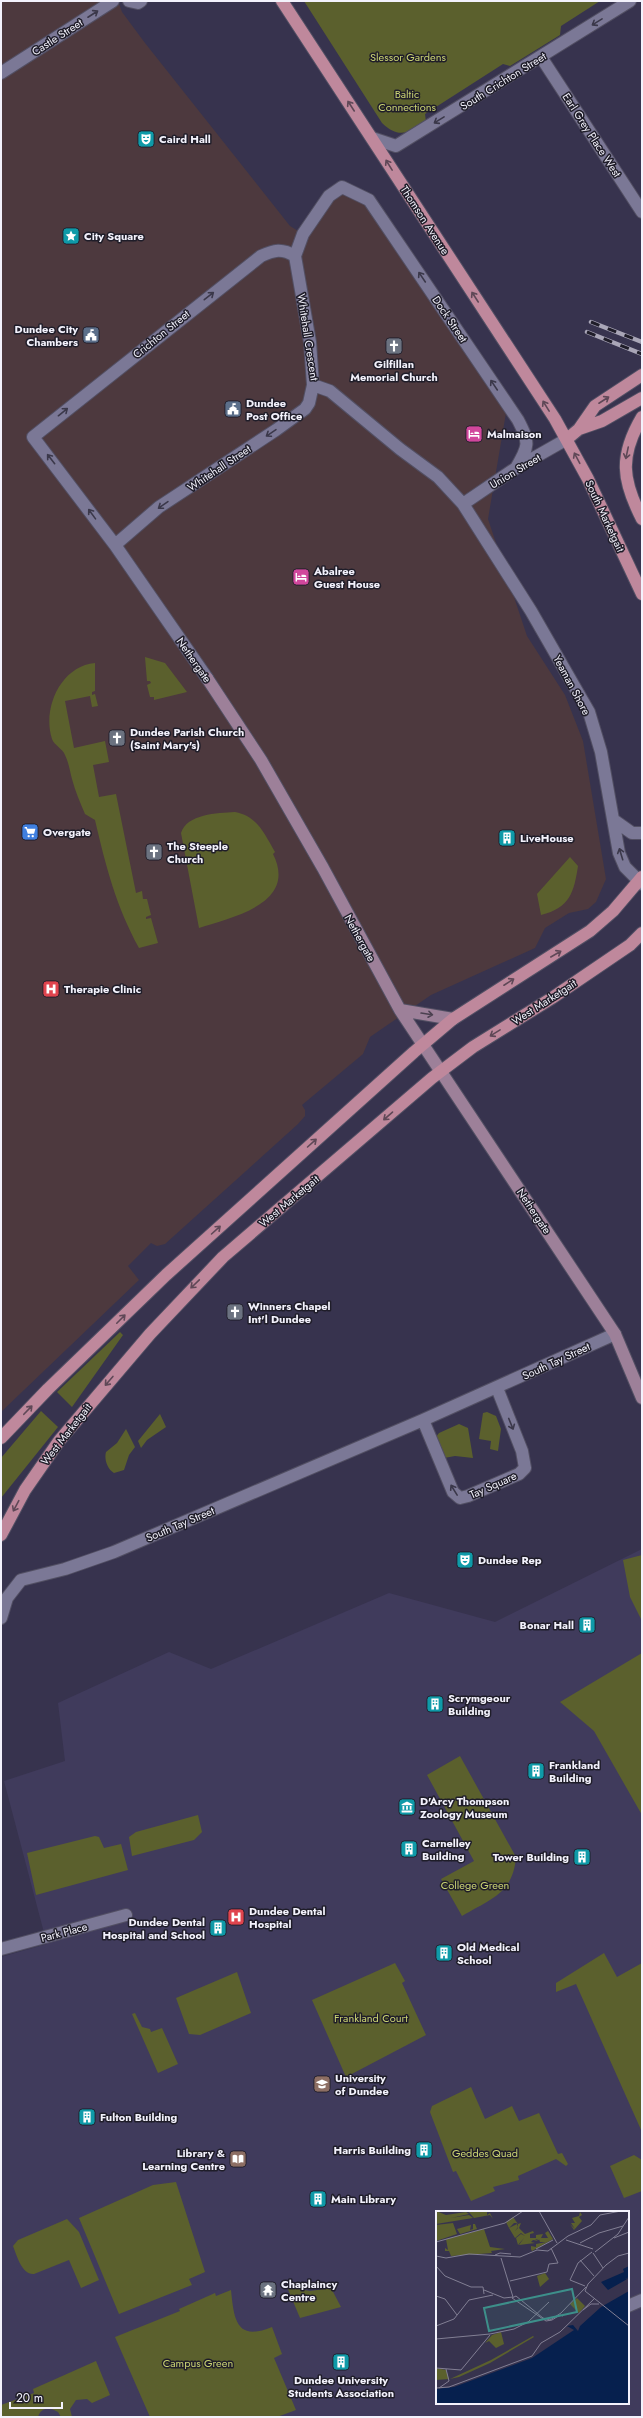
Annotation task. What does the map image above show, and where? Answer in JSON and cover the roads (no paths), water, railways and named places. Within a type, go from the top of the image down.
[{"type":"main road","name":"Thomson Avenue","points":[[282,1],[567,439]]},
{"type":"main road","points":[[567,439],[579,429],[595,406],[642,375]]},
{"type":"main road","points":[[579,429],[602,421],[642,398]]},
{"type":"main road","points":[[642,417],[632,434],[625,473],[628,492],[642,518]]},
{"type":"main road","name":"South Marketgait","points":[[567,439],[642,594]]},
{"type":"main road","points":[[1,1438],[48,1389],[166,1275],[423,1045],[453,1019],[590,931],[607,917],[641,881]]},
{"type":"main road","name":"West Marketgait","points":[[1,1534],[25,1490],[58,1441],[190,1289],[223,1257],[441,1072],[473,1047],[636,945],[642,933]]},
{"type":"street","name":"Castle Street","points":[[1,73],[113,1]]},
{"type":"street","name":"South Crichton Street","points":[[372,138],[396,146],[630,1]]},
{"type":"street","name":"Earl Grey Place West","points":[[541,57],[642,212]]},
{"type":"street","name":"Whitehall Crescent","points":[[342,187],[329,196],[303,234],[295,256],[310,342],[314,385],[330,391],[395,445],[438,477],[463,504]]},
{"type":"street","name":"Dock Street","points":[[342,187],[369,200],[518,420],[527,438],[525,452],[516,468]]},
{"type":"street","name":"Crichton Street","points":[[33,437],[262,256],[274,250],[286,250],[295,256]]},
{"type":"street","name":"Whitehall Street","points":[[115,545],[159,507],[305,409],[313,395],[314,385]]},
{"type":"street","name":"Nethergate","points":[[33,437],[115,545],[207,678],[269,774],[323,868],[400,1010],[615,1334],[642,1398]]},
{"type":"street","name":"Union Street","points":[[463,504],[516,468],[567,439]]},
{"type":"street","name":"Yeaman Shore","points":[[463,504],[530,610],[589,712],[601,752],[615,821],[619,853],[625,867],[641,881]]},
{"type":"street","points":[[615,821],[632,833],[642,833]]},
{"type":"street","points":[[400,1010],[453,1019]]},
{"type":"street","name":"South Tay Street","points":[[1,1618],[7,1598],[21,1580],[65,1569],[114,1552],[497,1388],[615,1334]]},
{"type":"street","name":"Tay Square","points":[[423,1420],[453,1492],[460,1498],[519,1474],[525,1468],[522,1451],[497,1388]]},
{"type":"street","name":"Park Place","points":[[1,1949],[126,1915]]},
{"type":"street","points":[[629,2306],[642,2300]]},
{"type":"railway","points":[[591,322],[642,342]]},
{"type":"railway","points":[[587,332],[642,354]]},
{"type":"place","name":"Caird Hall","points":[[146,139]]},
{"type":"place","name":"City Square","points":[[71,236]]},
{"type":"place","name":"Dundee City Chambers","points":[[91,335]]},
{"type":"place","name":"Gilfillan Memorial Church","points":[[394,346]]},
{"type":"place","name":"Dundee Post Office","points":[[233,409]]},
{"type":"place","name":"Malmaison","points":[[474,434]]},
{"type":"place","name":"Abalree Guest House","points":[[301,577]]},
{"type":"place","name":"Dundee Parish Church (Saint Mary's)","points":[[117,738]]},
{"type":"place","name":"Overgate","points":[[30,832]]},
{"type":"place","name":"LiveHouse","points":[[507,838]]},
{"type":"place","name":"The Steeple Church","points":[[154,852]]},
{"type":"place","name":"Therapie Clinic","points":[[51,989]]},
{"type":"place","name":"Winners Chapel Int'l Dundee","points":[[235,1312]]},
{"type":"place","name":"Dundee Rep","points":[[465,1560]]},
{"type":"place","name":"Bonar Hall","points":[[587,1625]]},
{"type":"place","name":"Scrymgeour Building","points":[[435,1704]]},
{"type":"place","name":"Frankland Building","points":[[536,1771]]},
{"type":"place","name":"D'Arcy Thompson Zoology Museum","points":[[407,1807]]},
{"type":"place","name":"Carnelley Building","points":[[409,1849]]},
{"type":"place","name":"Tower Building","points":[[582,1857]]},
{"type":"place","name":"Dundee Dental Hospital","points":[[236,1917]]},
{"type":"place","name":"Dundee Dental Hospital and School","points":[[218,1928]]},
{"type":"place","name":"Old Medical School","points":[[444,1953]]},
{"type":"place","name":"University of Dundee","points":[[322,2084]]},
{"type":"place","name":"Fulton Building","points":[[87,2117]]},
{"type":"place","name":"Harris Building","points":[[424,2150]]},
{"type":"place","name":"Library & Learning Centre","points":[[238,2159]]},
{"type":"place","name":"Main Library","points":[[318,2199]]},
{"type":"place","name":"Chaplaincy Centre","points":[[268,2290]]},
{"type":"place","name":"Dundee University Students Association","points":[[341,2362]]},
{"type":"park label","name":"Slessor Gardens","points":[[408,57]]},
{"type":"park label","name":"Baltic Connections","points":[[407,100]]},
{"type":"park label","name":"College Green","points":[[475,1885]]},
{"type":"park label","name":"Frankland Court","points":[[371,2018]]},
{"type":"park label","name":"Geddes Quad","points":[[485,2153]]},
{"type":"park label","name":"Campus Green","points":[[198,2363]]}]
